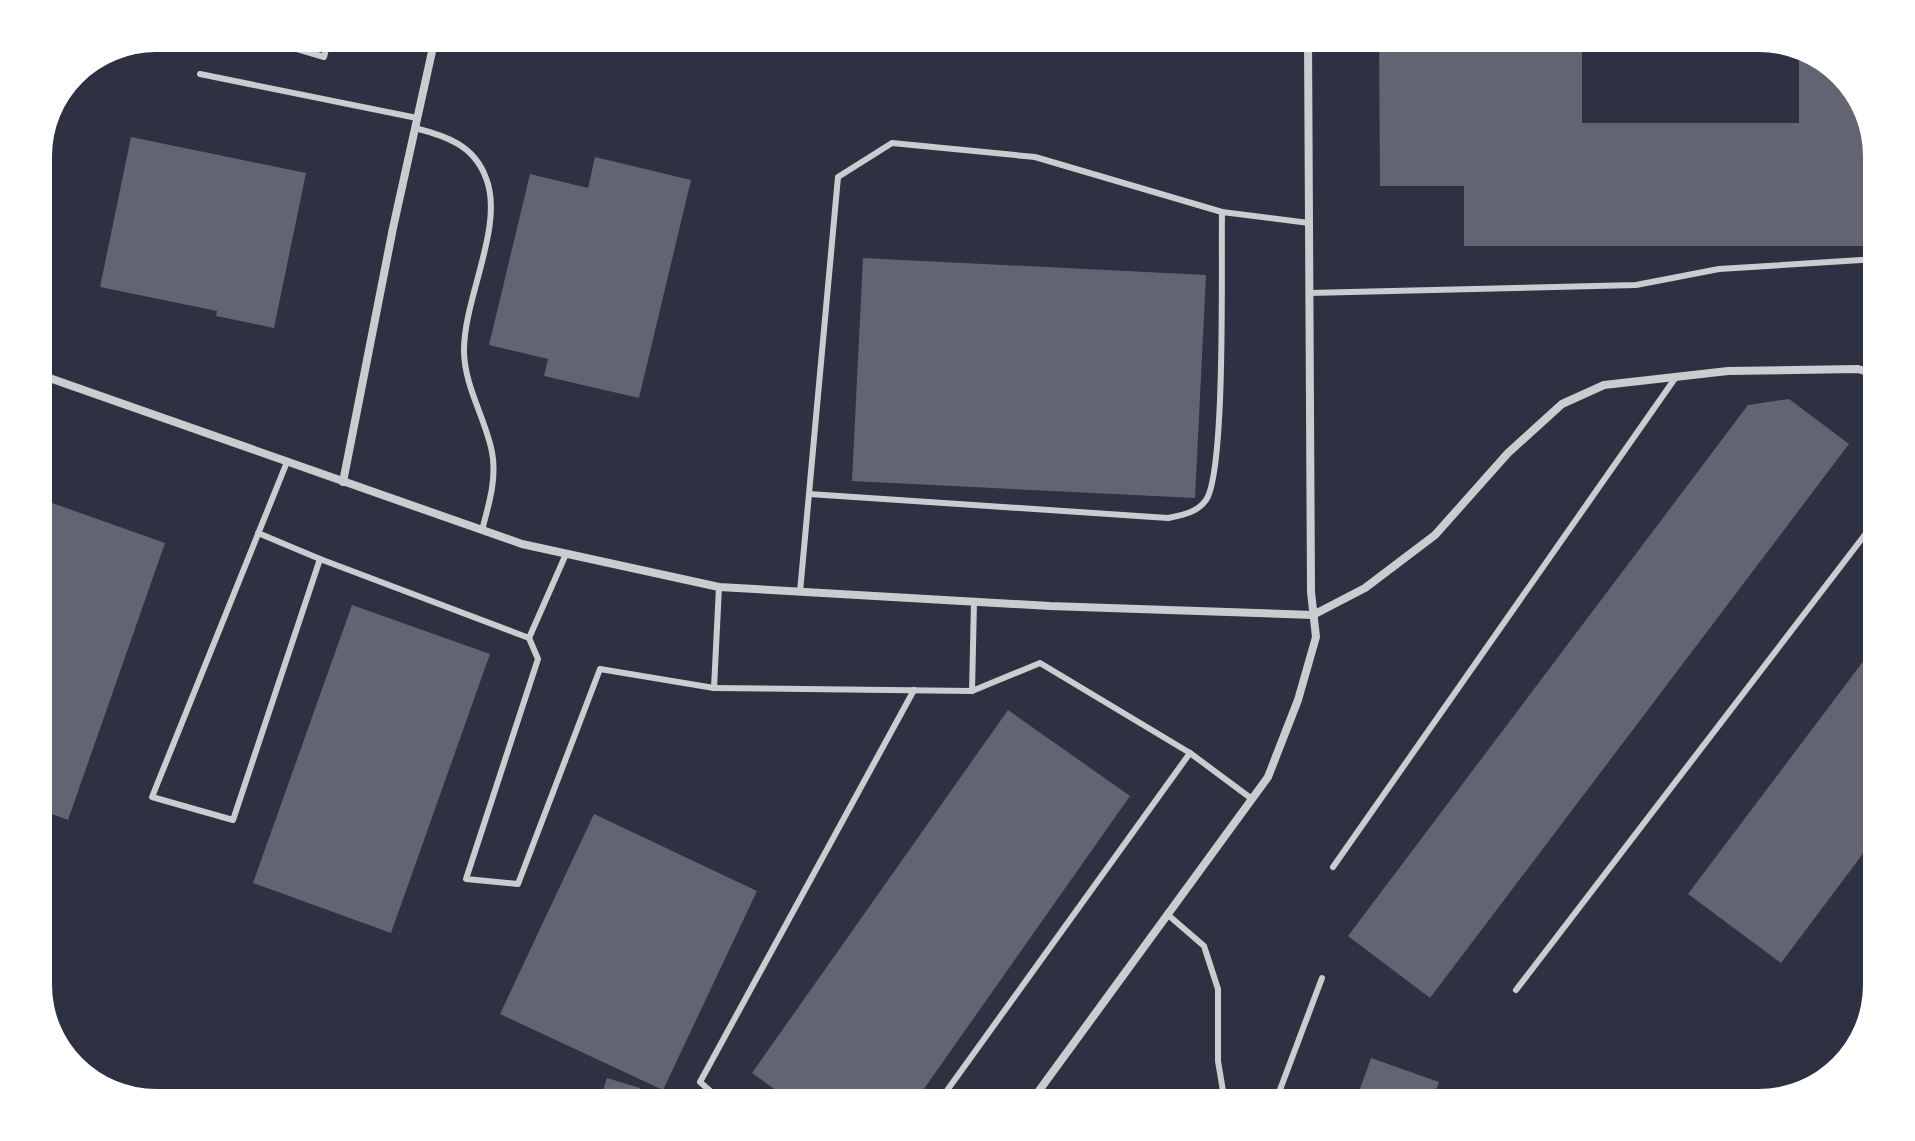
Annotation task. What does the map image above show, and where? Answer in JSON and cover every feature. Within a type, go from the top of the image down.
[{"type":"street","points":[[343,482],[432,52]]},
{"type":"street","points":[[1040,1089],[1268,777],[1298,700],[1316,637],[1313,615],[1308,52]]},
{"type":"street","points":[[52,379],[522,544],[719,587],[974,602],[1313,615],[1365,588],[1435,535],[1508,453],[1562,404],[1604,385],[1728,371],[1863,371]]},
{"type":"lane","points":[[307,52],[324,57],[325,52]]},
{"type":"lane","points":[[200,74],[417,118]]},
{"type":"lane","points":[[415,128],[450,137],[470,152],[486,175],[493,201],[464,351],[468,384],[492,453],[493,489],[482,530]]},
{"type":"lane","points":[[800,592],[838,177],[892,143],[1035,157],[1222,212],[1309,223]]},
{"type":"lane","points":[[809,494],[1168,518],[1191,513],[1207,499],[1218,437],[1222,212]]},
{"type":"lane","points":[[1309,293],[1636,285],[1719,269],[1863,260]]},
{"type":"lane","points":[[1333,867],[1676,377]]},
{"type":"lane","points":[[287,462],[152,797],[233,820],[320,559]]},
{"type":"lane","points":[[258,533],[529,638],[538,659],[466,879],[518,884],[600,669],[714,688],[972,691],[1040,663],[1190,753],[1252,799]]},
{"type":"lane","points":[[1516,990],[1863,537]]},
{"type":"lane","points":[[529,638],[566,554]]},
{"type":"lane","points":[[714,688],[719,587]]},
{"type":"lane","points":[[972,691],[974,602]]},
{"type":"lane","points":[[708,1089],[700,1082],[914,690]]},
{"type":"lane","points":[[948,1089],[1190,753]]},
{"type":"lane","points":[[1167,914],[1204,946],[1218,989],[1218,1061],[1223,1089]]},
{"type":"lane","points":[[1280,1089],[1322,978]]},
{"type":"building","points":[[1379,52],[1582,52],[1582,123],[1799,123],[1799,60],[1833,82],[1849,104],[1857,122],[1863,149],[1863,246],[1464,246],[1464,186],[1380,186]]},
{"type":"building","points":[[131,137],[306,173],[274,328],[216,316],[217,311],[100,287]]},
{"type":"building","points":[[595,157],[691,180],[639,398],[544,376],[548,359],[489,345],[530,174],[588,188]]},
{"type":"building","points":[[863,258],[1206,275],[1195,498],[852,481]]},
{"type":"building","points":[[1789,399],[1849,444],[1430,998],[1348,936],[1748,405]]},
{"type":"building","points":[[52,503],[165,543],[68,820],[52,814]]},
{"type":"building","points":[[352,605],[490,654],[391,933],[253,883]]},
{"type":"building","points":[[1863,662],[1863,854],[1781,963],[1688,894]]},
{"type":"building","points":[[1008,710],[1130,796],[924,1089],[774,1089],[752,1073]]},
{"type":"building","points":[[594,814],[757,891],[663,1089],[500,1014]]},
{"type":"building","points":[[1371,1058],[1439,1082],[1436,1089],[1360,1089]]},
{"type":"building","points":[[607,1078],[640,1088],[640,1089],[603,1089]]}]
